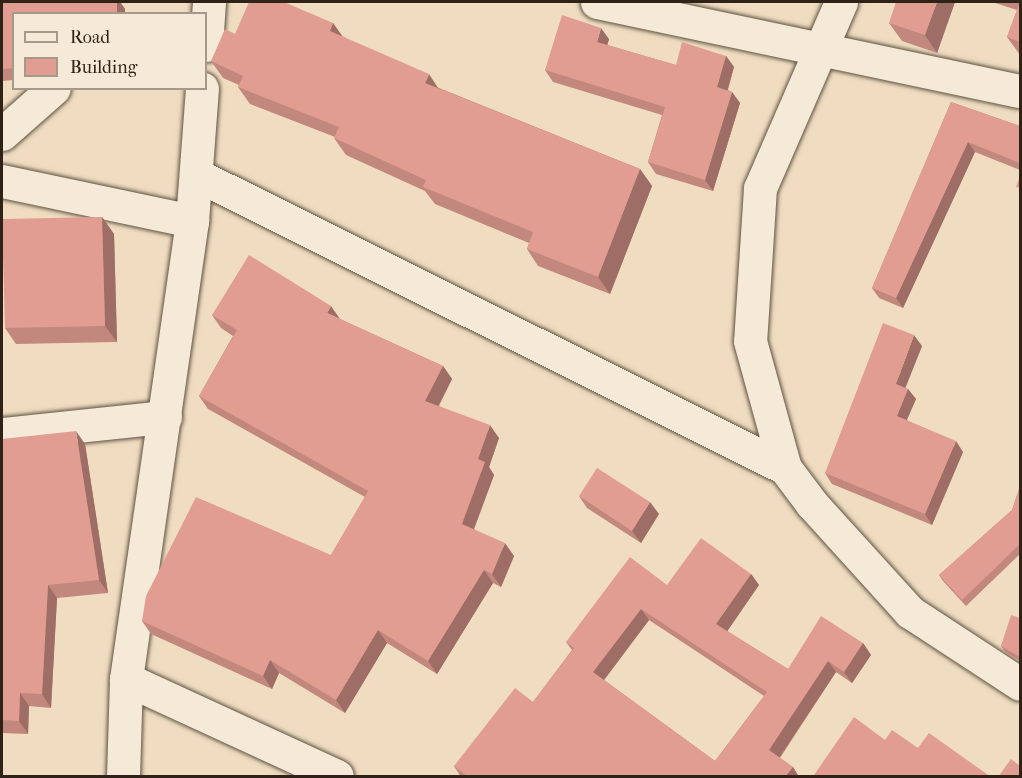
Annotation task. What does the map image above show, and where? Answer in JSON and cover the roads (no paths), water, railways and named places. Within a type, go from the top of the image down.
[{"type":"street","points":[[207,31],[209,2]]},
{"type":"street","points":[[597,2],[1020,91]]},
{"type":"street","points":[[785,468],[750,341],[760,188],[842,2]]},
{"type":"street","points":[[2,134],[52,90]]},
{"type":"street","points":[[123,777],[126,679],[192,220],[202,90]]},
{"type":"street","points":[[196,176],[785,468],[910,612],[1020,684]]},
{"type":"street","points":[[2,181],[192,220]]},
{"type":"street","points":[[2,434],[165,417]]},
{"type":"street","points":[[126,679],[337,777]]}]
